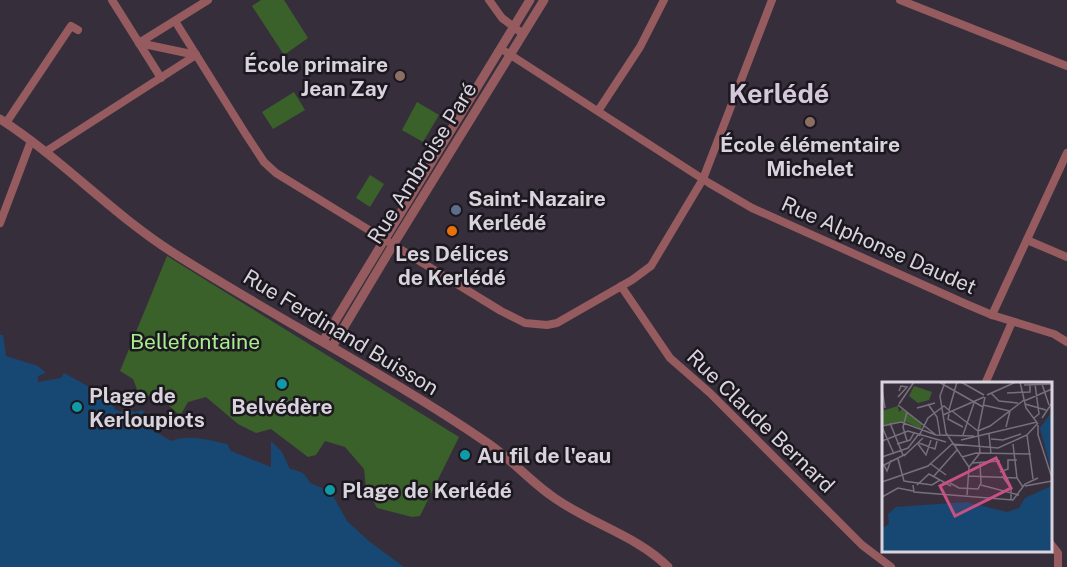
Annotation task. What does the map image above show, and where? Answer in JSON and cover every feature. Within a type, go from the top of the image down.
[{"type":"street","points":[[112,0],[161,78]]},
{"type":"street","points":[[139,43],[208,0]]},
{"type":"street","points":[[489,0],[502,18],[523,34]]},
{"type":"street","name":"Rue Ambroise Paré","points":[[506,52],[514,28],[530,0]]},
{"type":"street","name":"Rue Ambroise Paré","points":[[323,341],[389,242],[506,52],[523,34],[544,0]]},
{"type":"street","points":[[598,111],[640,46],[664,0]]},
{"type":"street","points":[[175,21],[264,162],[287,180],[486,302],[525,323],[547,325],[557,323],[651,266],[703,179],[772,0]]},
{"type":"street","points":[[900,0],[1067,66]]},
{"type":"street","points":[[3,121],[71,27],[78,30]]},
{"type":"street","points":[[139,43],[196,55]]},
{"type":"street","name":"Rue Alphonse Daudet","points":[[506,52],[752,208],[992,315],[1054,334],[1067,342]]},
{"type":"street","points":[[45,152],[196,55]]},
{"type":"street","name":"Rue Ferdinand Buisson","points":[[3,121],[45,152],[136,228],[487,443],[549,495],[657,556],[668,567]]},
{"type":"street","points":[[0,224],[31,141]]},
{"type":"street","points":[[992,315],[1067,153]]},
{"type":"street","points":[[1027,240],[1067,257]]},
{"type":"street","name":"Rue Ambroise Paré","points":[[332,347],[389,242]]},
{"type":"street","name":"Rue Claude Bernard","points":[[621,286],[670,358],[710,393],[862,545],[891,567]]},
{"type":"street","points":[[987,382],[1012,322]]},
{"type":"street","points":[[1052,546],[1058,553],[1058,567]]},
{"type":"green space","points":[[261,0],[284,0],[308,38],[284,55],[252,6]]},
{"type":"green space","points":[[294,92],[305,110],[273,129],[262,112]]},
{"type":"green space","points":[[417,102],[439,115],[423,142],[402,130]]},
{"type":"green space","points":[[370,175],[384,184],[370,207],[356,198]]},
{"type":"green space","name":"Bellefontaine","points":[[167,256],[459,437],[420,516],[412,517],[377,508],[366,488],[364,469],[345,447],[325,441],[316,455],[308,457],[271,429],[256,433],[238,424],[206,397],[188,402],[180,416],[165,402],[138,392],[133,379],[120,371]]},
{"type":"water","points":[[0,335],[3,335],[6,356],[38,366],[46,373],[38,376],[38,382],[61,378],[64,373],[101,392],[120,412],[142,410],[145,412],[140,418],[152,430],[171,441],[191,438],[227,444],[231,451],[271,467],[271,441],[282,452],[290,469],[302,473],[310,483],[331,492],[347,521],[370,542],[404,567],[0,567]]},
{"type":"place","name":"École primaire Jean Zay","points":[[400,76]]},
{"type":"place","name":"École élémentaire Michelet","points":[[810,122]]},
{"type":"place","name":"Saint-Nazaire Kerlédé","points":[[456,210]]},
{"type":"place","name":"Les Délices de Kerlédé","points":[[452,231]]},
{"type":"place","name":"Belvédère","points":[[282,384]]},
{"type":"place","name":"Plage de Kerloupiots","points":[[77,407]]},
{"type":"place","name":"Au fil de l'eau","points":[[465,455]]},
{"type":"place","name":"Plage de Kerlédé","points":[[330,490]]},
{"type":"district","name":"Kerlédé","points":[[779,93]]}]
